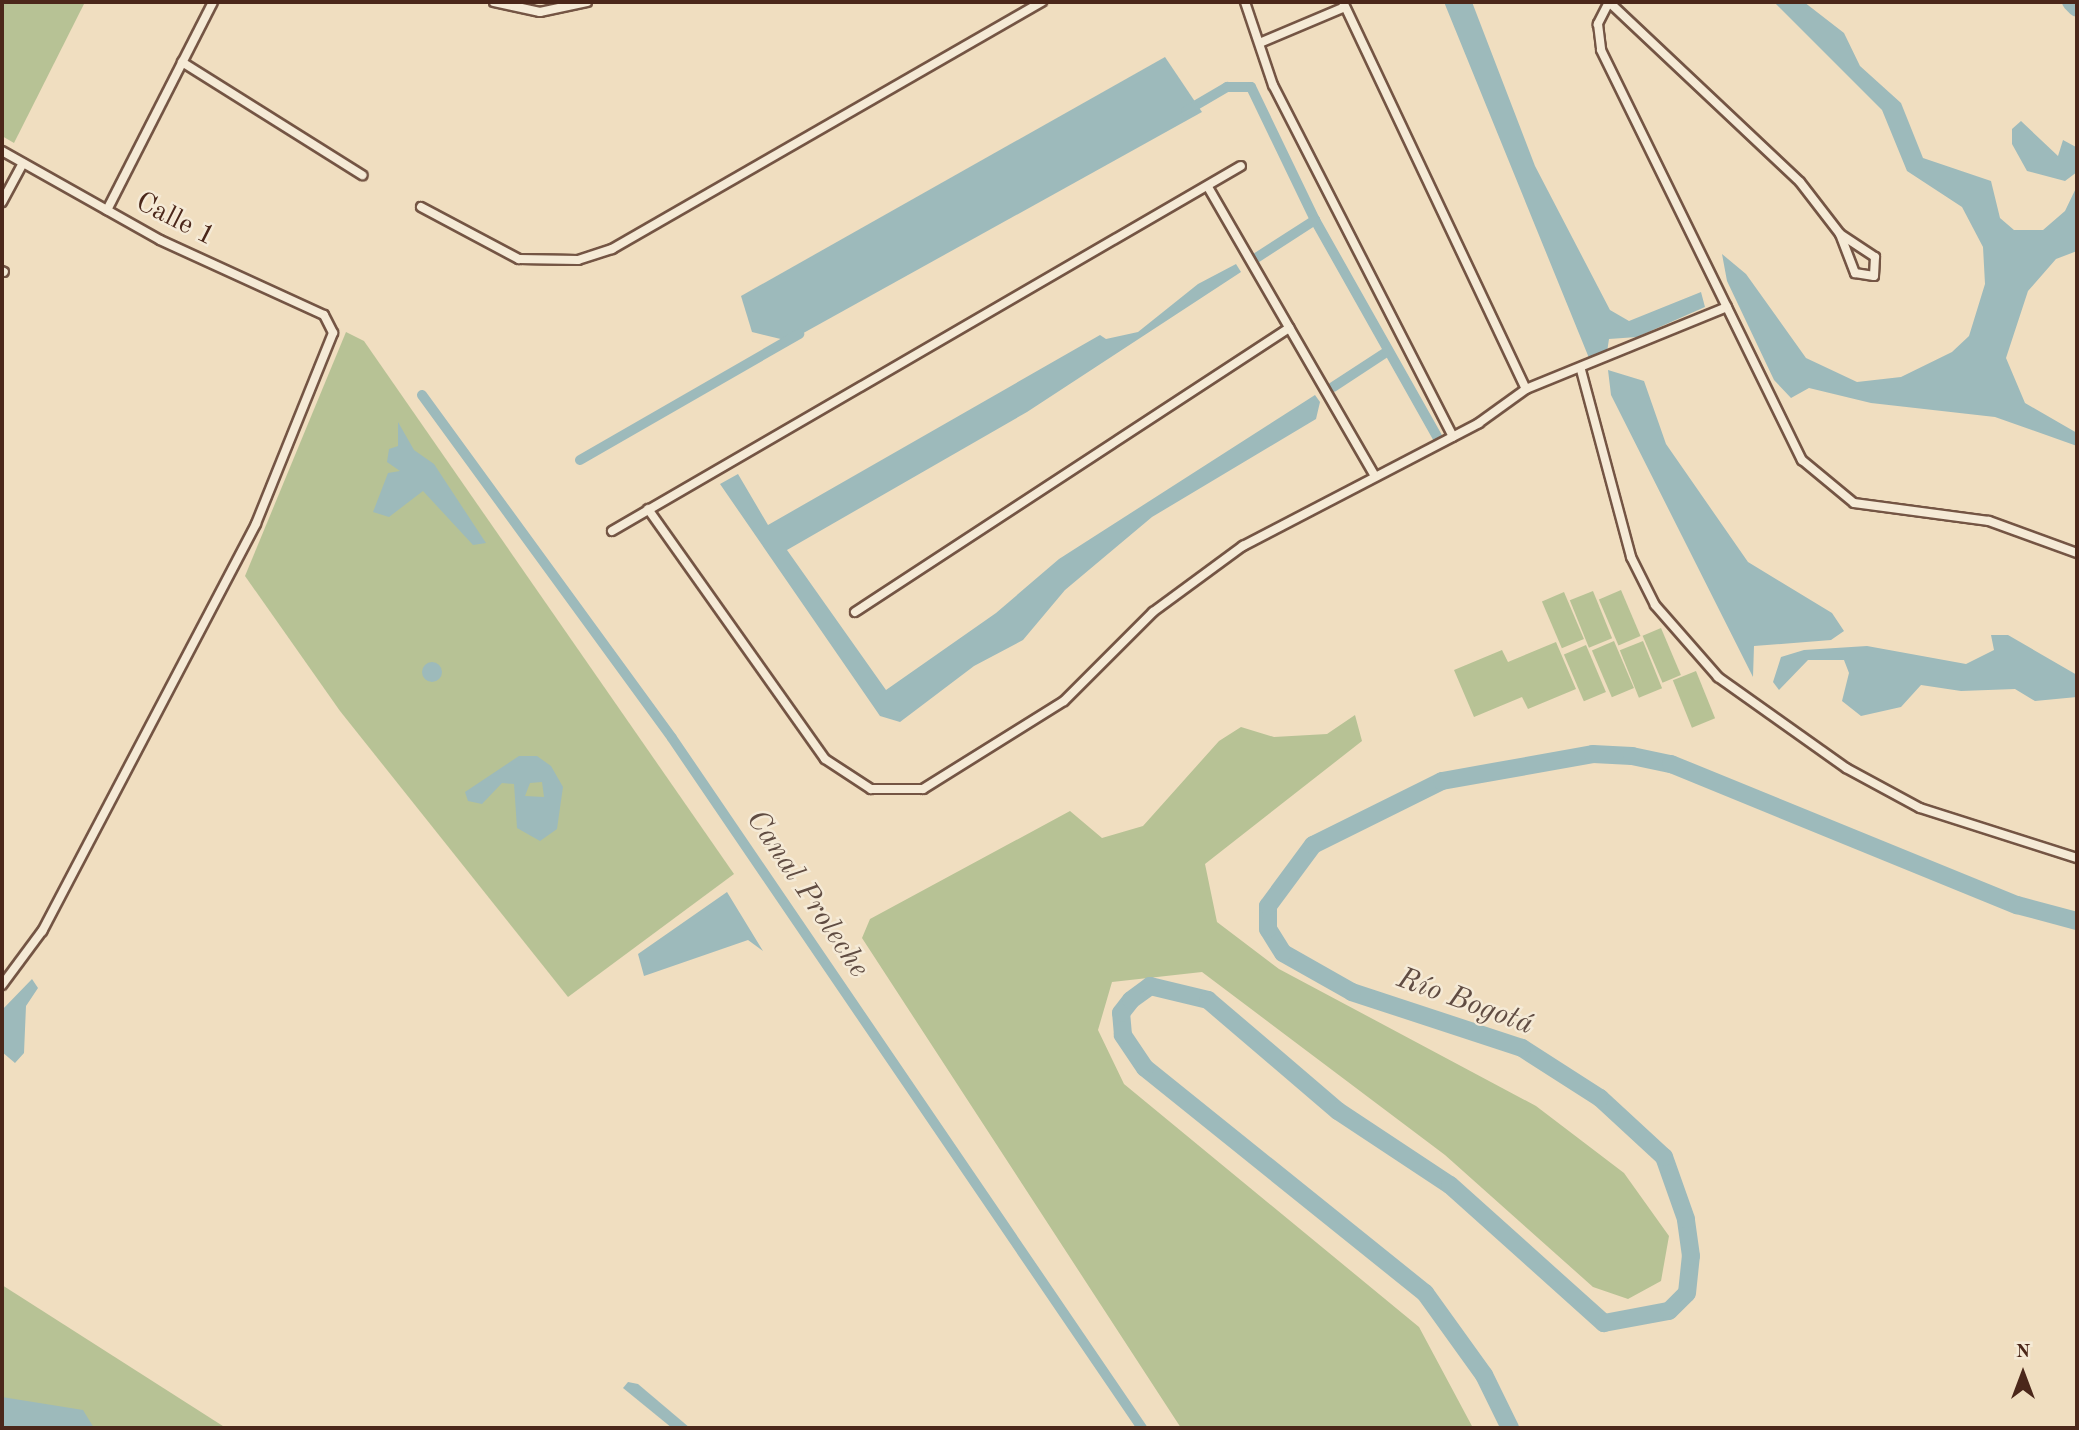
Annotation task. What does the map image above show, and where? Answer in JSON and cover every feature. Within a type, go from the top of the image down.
[{"type":"street","points":[[107,210],[213,2]]},
{"type":"street","points":[[494,2],[541,12],[587,2]]},
{"type":"street","points":[[421,207],[519,258],[578,260],[612,249],[1042,2]]},
{"type":"street","points":[[1245,2],[1262,42],[1273,85],[1453,437]]},
{"type":"street","points":[[1840,234],[1875,257],[1874,276],[1855,273],[1840,234],[1800,182],[1609,2],[1598,24],[1601,50],[1802,460],[1836,492],[1884,511],[1989,521],[2077,553]]},
{"type":"street","points":[[1262,42],[1344,4],[1526,389]]},
{"type":"street","points":[[182,62],[362,175]]},
{"type":"street","name":"Calle 1","points":[[2,151],[107,210],[330,322],[329,347],[256,524],[42,931],[2,985]]},
{"type":"street","points":[[2,202],[23,163]]},
{"type":"street","points":[[612,531],[1241,166]]},
{"type":"street","points":[[1208,187],[1374,474]]},
{"type":"street","points":[[648,509],[825,759],[859,783],[897,793],[943,780],[1064,701],[1153,612],[1201,574],[1374,474],[1453,437],[1526,389],[1581,370],[1727,307]]},
{"type":"street","points":[[855,612],[1289,328]]},
{"type":"street","points":[[1581,370],[1631,557],[1656,605],[1718,677],[1846,768],[1920,808],[2077,858]]},
{"type":"green space","points":[[2,2],[85,2],[14,143],[2,136]]},
{"type":"green space","points":[[346,332],[364,341],[734,874],[568,997],[340,711],[245,576]]},
{"type":"green space","points":[[1621,590],[1641,636],[1618,645],[1599,599]]},
{"type":"green space","points":[[1593,591],[1612,638],[1589,648],[1570,600]]},
{"type":"green space","points":[[1564,592],[1584,639],[1562,648],[1542,601]]},
{"type":"green space","points":[[1661,628],[1681,675],[1663,683],[1643,636]]},
{"type":"green space","points":[[1614,641],[1634,688],[1612,697],[1592,650]]},
{"type":"green space","points":[[1643,641],[1662,688],[1639,698],[1620,650]]},
{"type":"green space","points":[[1556,642],[1576,689],[1528,709],[1522,697],[1474,717],[1454,670],[1502,650],[1508,662]]},
{"type":"green space","points":[[1586,645],[1606,692],[1584,701],[1564,654]]},
{"type":"green space","points":[[1696,671],[1715,718],[1692,728],[1673,680]]},
{"type":"green space","points":[[1355,715],[1362,741],[1205,864],[1217,922],[1279,969],[1536,1106],[1624,1173],[1669,1236],[1661,1281],[1628,1299],[1593,1287],[1445,1155],[1202,972],[1112,982],[1098,1030],[1124,1084],[1419,1327],[1473,1428],[1181,1428],[862,938],[870,919],[1070,811],[1102,838],[1143,826],[1219,741],[1241,727],[1274,737],[1327,734]]},
{"type":"green space","points":[[2,1285],[226,1428],[2,1428]]},
{"type":"water","points":[[1444,2],[1472,2],[1535,166],[1610,310],[1629,321],[1701,292],[1705,307],[1637,337],[1609,339],[1607,352],[1589,358]]},
{"type":"water","points":[[1774,2],[1804,2],[1844,33],[1860,66],[1901,103],[1923,158],[1991,181],[2000,218],[2014,230],[2043,230],[2065,211],[2077,186],[2077,251],[2056,259],[2028,291],[2006,358],[2025,403],[2077,433],[2077,446],[1995,417],[1871,403],[1809,388],[1791,398],[1774,380],[1727,281],[1722,254],[1746,274],[1806,358],[1857,382],[1901,377],[1952,352],[1969,336],[1985,284],[1983,247],[1962,207],[1907,171],[1882,110]]},
{"type":"water","points":[[1165,57],[1202,112],[789,341],[752,332],[741,296]]},
{"type":"water","points":[[2021,121],[2058,156],[2063,140],[2076,147],[2077,172],[2065,181],[2027,171],[2012,144],[2012,129]]},
{"type":"water","points":[[1236,264],[1241,272],[1027,412],[787,550],[886,690],[996,613],[1059,559],[1315,395],[1320,402],[1316,419],[1152,517],[1065,590],[1023,640],[974,666],[900,722],[880,716],[720,484],[738,474],[768,525],[1100,335],[1106,339],[1138,332],[1198,284]]},
{"type":"water","points":[[1608,370],[1644,381],[1666,444],[1748,562],[1832,613],[1844,631],[1831,640],[1754,646],[1753,677],[1611,395]]},
{"type":"water","points":[[398,422],[414,450],[434,464],[486,543],[473,545],[423,491],[389,517],[373,512],[388,473],[400,471],[387,462],[389,449],[398,446]]},
{"type":"water","points":[[1991,635],[2008,635],[2077,675],[2077,697],[2035,701],[2015,689],[1961,691],[1921,685],[1901,707],[1861,716],[1842,701],[1849,673],[1844,660],[1808,660],[1779,690],[1773,682],[1781,657],[1804,650],[1867,646],[1966,664],[1994,650]]},
{"type":"water","points":[[432,662],[439,665],[442,672],[439,679],[432,682],[425,679],[422,672],[425,665]]},
{"type":"water","points":[[519,756],[537,756],[551,766],[563,787],[557,829],[540,841],[517,828],[514,784],[502,783],[482,804],[468,801],[465,792]],"holes":[[[542,782],[544,797],[525,796],[530,783]]]},
{"type":"water","points":[[727,892],[763,951],[748,940],[644,976],[638,954]]},
{"type":"water","points":[[32,979],[38,988],[26,1006],[24,1053],[15,1063],[2,1052],[2,1010]]},
{"type":"water","points":[[628,1382],[638,1384],[690,1428],[672,1428],[623,1388]]},
{"type":"water","points":[[2,1397],[83,1410],[94,1428],[2,1428]]},
{"type":"waterway","name":"Río Bogotá","points":[[2071,2],[2077,8]]},
{"type":"waterway","points":[[1186,111],[1227,87],[1251,87],[1315,220],[1438,438]]},
{"type":"waterway","points":[[1253,260],[1315,220]]},
{"type":"waterway","points":[[580,460],[799,334]]},
{"type":"waterway","points":[[1333,387],[1388,351]]},
{"type":"waterway","name":"Canal Proleche","points":[[422,395],[672,738],[1142,1428]]},
{"type":"waterway","name":"Río Bogotá","points":[[1510,1428],[1484,1375],[1425,1293],[1145,1068],[1123,1035],[1121,1013],[1131,1000],[1150,986],[1208,1000],[1338,1111],[1450,1185],[1604,1323],[1669,1311],[1687,1293],[1691,1256],[1686,1219],[1664,1157],[1600,1098],[1522,1048],[1352,992],[1283,953],[1268,929],[1268,906],[1313,845],[1442,781],[1593,754],[1632,756],[1671,764],[2017,905],[2077,921]]}]
